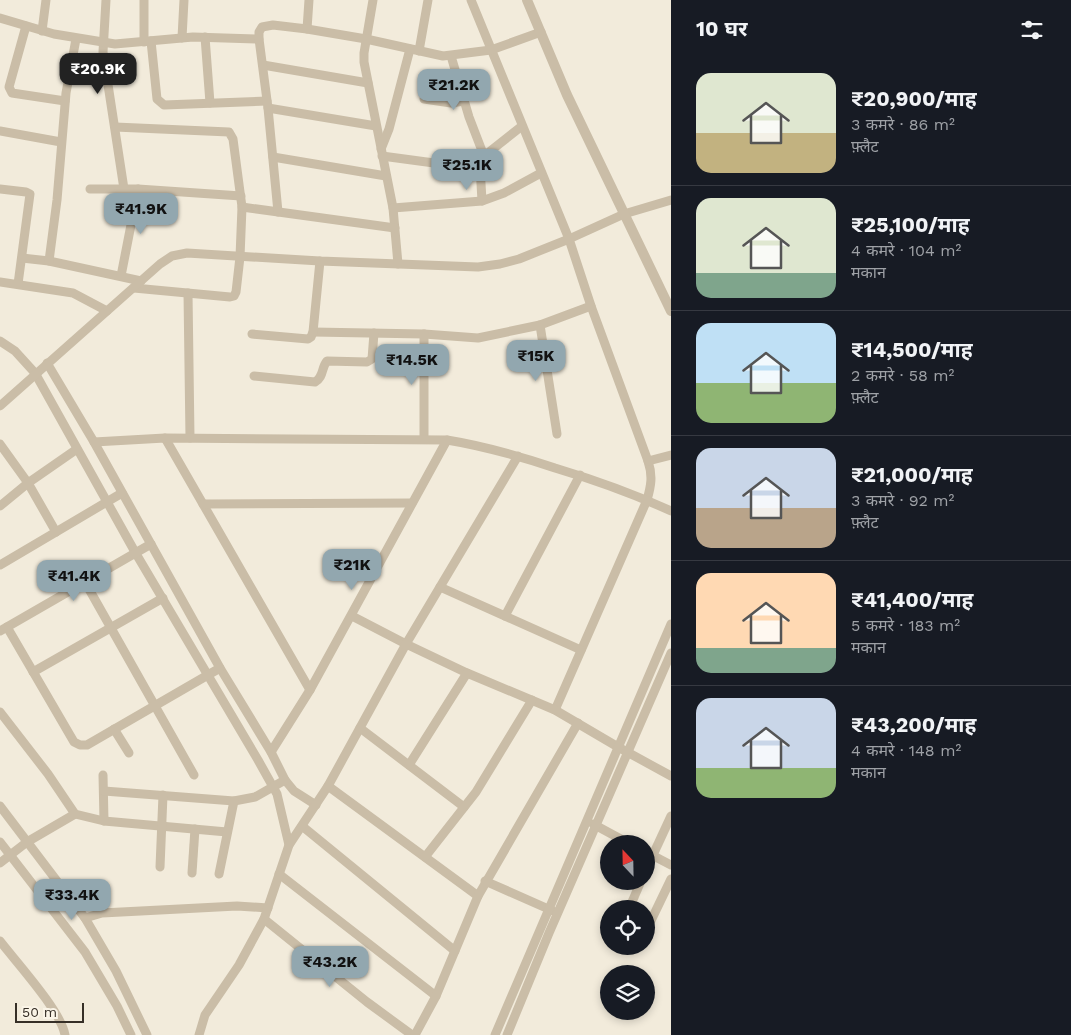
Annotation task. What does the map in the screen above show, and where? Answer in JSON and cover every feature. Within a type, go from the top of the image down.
[{"type":"street","points":[[42,31],[46,0]]},
{"type":"street","points":[[106,0],[102,43],[124,189]]},
{"type":"street","points":[[144,0],[148,42],[157,99],[160,103],[164,105],[210,103],[268,105],[376,126]]},
{"type":"street","points":[[182,38],[184,0]]},
{"type":"street","points":[[307,29],[309,0]]},
{"type":"street","points":[[373,0],[364,62],[393,208],[398,264]]},
{"type":"street","points":[[382,152],[415,50],[428,0]]},
{"type":"street","points":[[472,0],[569,239],[591,306],[648,461],[652,483],[647,500],[555,710]]},
{"type":"street","points":[[527,0],[567,95],[671,311]]},
{"type":"street","points":[[0,18],[42,31],[102,43],[128,44],[205,37],[260,39]]},
{"type":"street","points":[[278,212],[259,32],[262,27],[273,24],[307,29],[451,56],[492,50],[541,32]]},
{"type":"street","points":[[26,26],[9,87],[10,90],[12,92],[65,101]]},
{"type":"street","points":[[205,37],[210,103]]},
{"type":"street","points":[[49,261],[57,200],[65,101],[76,38]]},
{"type":"street","points":[[451,56],[464,101],[484,156]]},
{"type":"street","points":[[263,66],[368,83]]},
{"type":"street","points":[[424,99],[451,102],[464,101]]},
{"type":"street","points":[[482,201],[480,166],[484,156],[522,126]]},
{"type":"street","points":[[22,258],[49,261],[121,276],[138,285],[188,293],[234,296],[240,257],[242,207],[234,139],[228,132],[115,127]]},
{"type":"street","points":[[0,131],[61,142]]},
{"type":"street","points":[[382,152],[434,163],[480,166]]},
{"type":"street","points":[[273,157],[386,176]]},
{"type":"street","points":[[393,208],[482,201],[504,193],[541,173]]},
{"type":"street","points":[[0,189],[30,194],[18,284]]},
{"type":"street","points":[[90,189],[138,189],[241,196]]},
{"type":"street","points":[[121,276],[138,189]]},
{"type":"street","points":[[0,406],[35,373],[160,264],[172,256],[186,253],[320,262],[478,267],[519,259],[624,214],[671,200]]},
{"type":"street","points":[[242,207],[394,228]]},
{"type":"street","points":[[252,334],[311,337],[320,262]]},
{"type":"street","points":[[0,282],[73,293],[107,311]]},
{"type":"street","points":[[188,293],[190,438]]},
{"type":"street","points":[[313,332],[424,334],[478,338],[540,325],[591,306]]},
{"type":"street","points":[[540,325],[556,434]]},
{"type":"street","points":[[254,376],[315,382],[322,377],[324,364],[328,361],[368,362],[372,359],[374,333]]},
{"type":"street","points":[[424,334],[424,438]]},
{"type":"street","points":[[0,341],[15,351],[35,373],[136,552],[274,786],[289,845]]},
{"type":"street","points":[[47,363],[94,442],[220,668],[272,752],[285,780],[294,791],[316,805]]},
{"type":"street","points":[[165,438],[310,690]]},
{"type":"street","points":[[94,442],[165,438],[424,438],[446,440],[468,443],[518,456],[647,500],[671,511]]},
{"type":"street","points":[[272,752],[352,616],[446,440]]},
{"type":"street","points":[[0,444],[28,483],[56,532]]},
{"type":"street","points":[[0,506],[28,483],[77,449]]},
{"type":"street","points":[[648,461],[671,455]]},
{"type":"street","points":[[198,1035],[205,1015],[239,966],[264,919],[289,845],[328,786],[406,644],[518,456]]},
{"type":"street","points":[[505,616],[580,476]]},
{"type":"street","points":[[0,565],[122,493]]},
{"type":"street","points":[[203,504],[412,503]]},
{"type":"street","points":[[151,544],[3,629],[34,672],[74,742],[80,746],[156,706],[220,668]]},
{"type":"street","points":[[85,582],[194,775]]},
{"type":"street","points":[[440,587],[581,650]]},
{"type":"street","points":[[34,672],[164,598]]},
{"type":"street","points":[[352,616],[467,674],[555,710],[618,748],[671,776]]},
{"type":"street","points":[[507,1035],[586,821],[671,624]]},
{"type":"street","points":[[495,1035],[553,912],[597,826],[627,752],[671,653]]},
{"type":"street","points":[[409,764],[467,674]]},
{"type":"street","points":[[425,857],[484,780],[532,700]]},
{"type":"street","points":[[0,712],[48,774],[75,814],[104,822],[227,832]]},
{"type":"street","points":[[264,919],[367,1002],[413,1035],[436,996],[478,896],[578,723]]},
{"type":"street","points":[[360,728],[464,807]]},
{"type":"street","points":[[114,729],[128,753]]},
{"type":"street","points":[[103,775],[104,822]]},
{"type":"street","points":[[104,791],[234,800],[255,797],[285,780]]},
{"type":"street","points":[[328,786],[478,896]]},
{"type":"street","points":[[160,867],[163,796]]},
{"type":"street","points":[[218,874],[234,800]]},
{"type":"street","points":[[0,806],[85,918],[116,971],[147,1035]]},
{"type":"street","points":[[0,863],[27,842],[75,814]]},
{"type":"street","points":[[655,844],[671,816]]},
{"type":"street","points":[[586,821],[614,835]]},
{"type":"street","points":[[302,826],[455,952]]},
{"type":"street","points":[[192,872],[195,829]]},
{"type":"street","points":[[0,842],[85,952],[117,1006],[131,1035]]},
{"type":"street","points":[[655,857],[671,865]]},
{"type":"street","points":[[279,874],[436,996]]},
{"type":"street","points":[[655,912],[671,879]]},
{"type":"street","points":[[486,881],[553,912]]},
{"type":"street","points":[[85,918],[102,913],[237,906],[268,908]]},
{"type":"street","points":[[0,941],[64,1026],[65,1035]]}]
